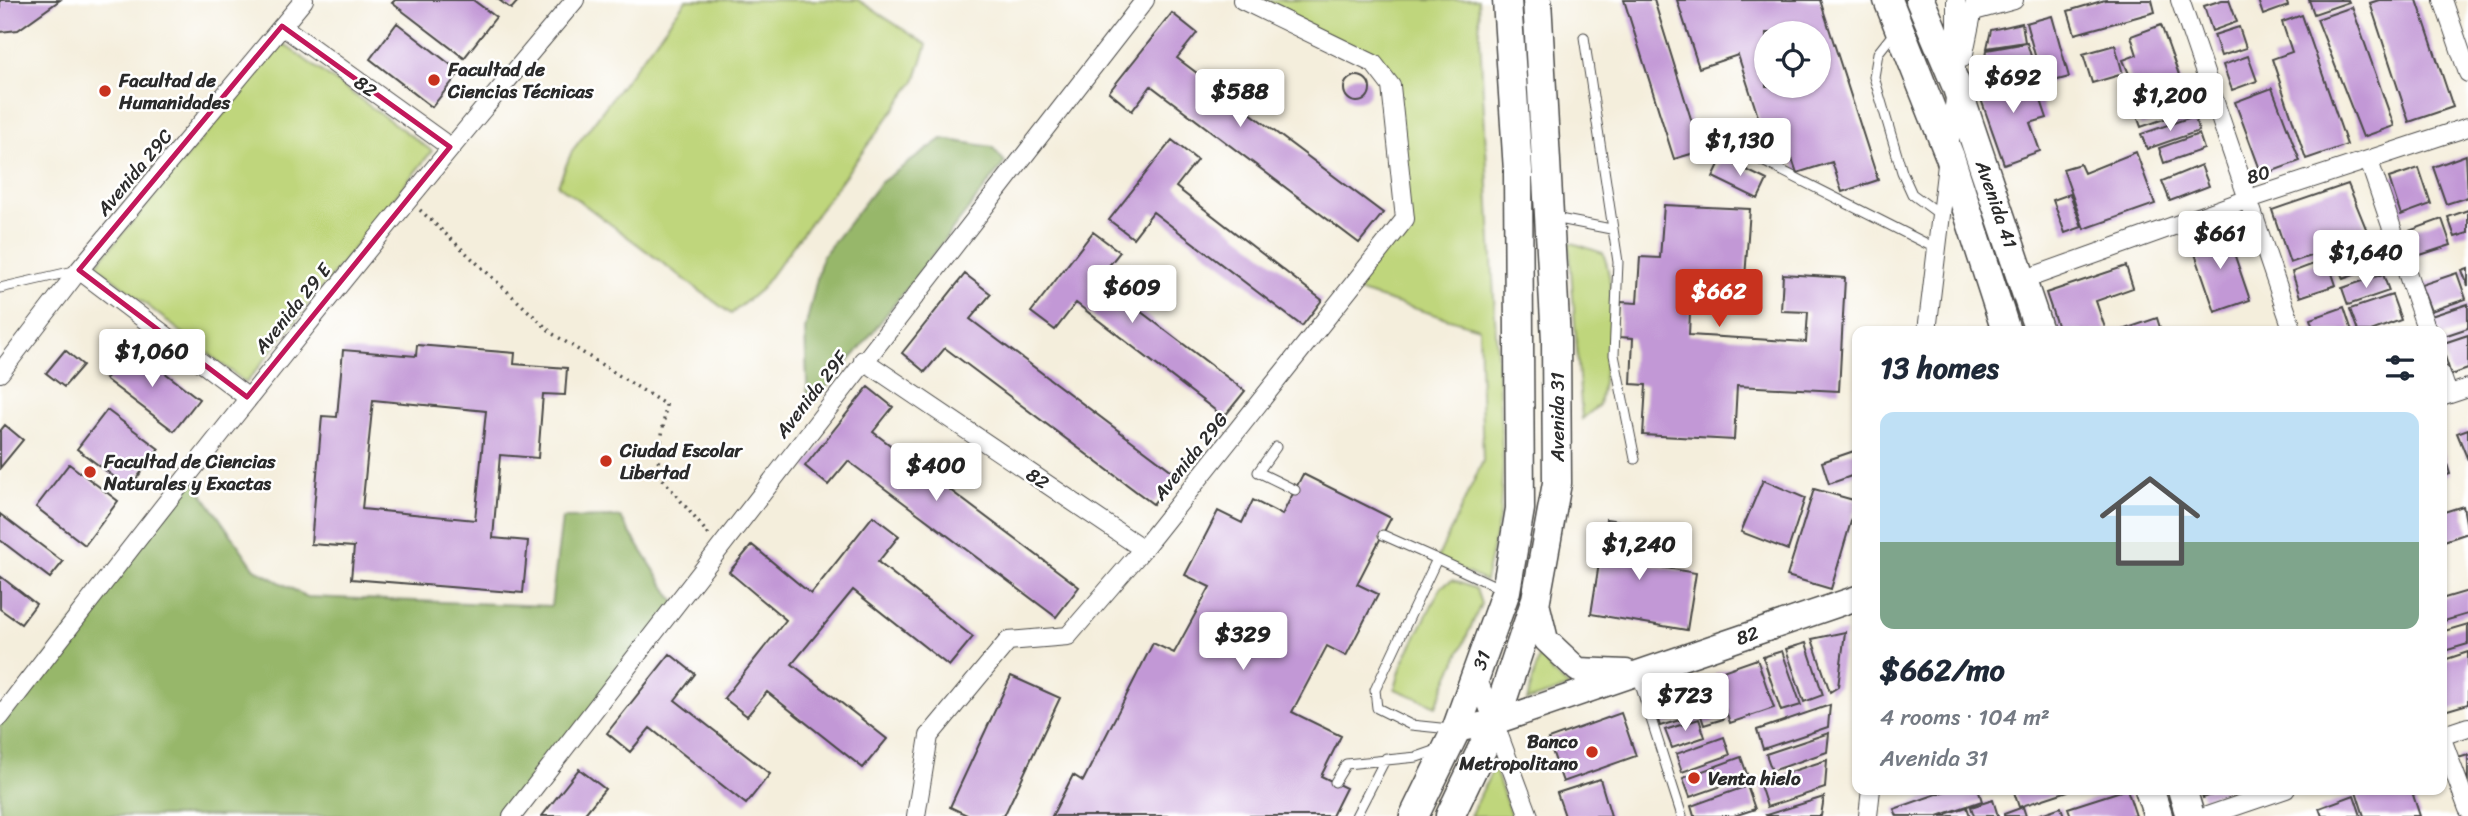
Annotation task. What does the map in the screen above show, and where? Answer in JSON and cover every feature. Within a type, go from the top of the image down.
[{"type":"main road","name":"Avenida 31","points":[[1506,591],[1520,509],[1518,171],[1507,0]]},
{"type":"main road","name":"Avenida 31","points":[[1450,816],[1495,722],[1536,599],[1557,483],[1556,340],[1547,218],[1537,0]]},
{"type":"main road","name":"Avenida 41","points":[[1920,0],[1956,85],[2037,326]]},
{"type":"main road","name":"Avenida 41","points":[[1892,11],[1950,157],[2004,326]]},
{"type":"main road","name":"31","points":[[1452,738],[1506,591]]},
{"type":"main road","points":[[1414,816],[1452,738]]},
{"type":"main road","points":[[2151,795],[2158,816]]},
{"type":"main road","points":[[2184,795],[2190,816]]},
{"type":"street","name":"Avenida 29C","points":[[0,373],[79,270],[304,0]]},
{"type":"street","name":"Avenida 29 E","points":[[0,717],[247,397],[450,147],[575,0]]},
{"type":"street","name":"Avenida 29F","points":[[512,816],[863,360],[1145,0]]},
{"type":"street","name":"Avenida 29G","points":[[916,816],[929,736],[1008,641],[1068,636],[1143,549],[1405,219],[1391,86],[1374,64],[1242,0]]},
{"type":"street","points":[[1928,326],[1950,157],[1956,85],[1955,0]]},
{"type":"street","points":[[1956,85],[1974,6],[2014,0]]},
{"type":"street","points":[[2179,0],[2291,326]]},
{"type":"street","points":[[2443,0],[2468,73]]},
{"type":"street","name":"82","points":[[282,26],[450,147]]},
{"type":"street","name":"80","points":[[2023,280],[2246,200],[2468,127]]},
{"type":"street","points":[[2369,161],[2425,326]]},
{"type":"street","points":[[79,270],[247,397]]},
{"type":"street","name":"82","points":[[863,360],[1143,549]]},
{"type":"street","points":[[2447,395],[2468,388]]},
{"type":"street","name":"82","points":[[1536,599],[1546,640],[1578,670],[1637,673]]},
{"type":"street","name":"82","points":[[1452,738],[1852,600]]},
{"type":"street","points":[[1476,674],[1529,816]]},
{"type":"street","points":[[2447,734],[2468,727]]},
{"type":"street","points":[[2447,752],[2468,808]]},
{"type":"street","points":[[1868,816],[1870,795]]},
{"type":"street","points":[[2207,816],[2268,795]]},
{"type":"lane","points":[[1892,11],[1891,40],[1878,53],[1874,77],[1902,172],[1912,194],[1942,216]]},
{"type":"lane","points":[[1584,37],[1618,262],[1614,355],[1635,459]]},
{"type":"lane","points":[[1731,145],[1937,249]]},
{"type":"lane","points":[[1547,218],[1611,229]]},
{"type":"lane","points":[[0,288],[79,270]]},
{"type":"lane","points":[[1276,447],[1258,472],[1295,490]]},
{"type":"lane","points":[[1382,534],[1506,591]]},
{"type":"lane","points":[[1437,559],[1375,690],[1377,708],[1411,726],[1452,738]]},
{"type":"lane","points":[[1637,673],[1682,816]]},
{"type":"lane","points":[[1335,782],[1346,764],[1417,757],[1452,738]]},
{"type":"lane","points":[[1356,816],[1386,758]]},
{"type":"path","points":[[408,199],[553,334],[666,405],[657,472],[719,547]]},
{"type":"highlighted area","points":[[282,26],[450,147],[247,397],[79,270]]},
{"type":"green space","points":[[686,0],[858,0],[927,45],[915,81],[761,289],[731,314],[558,185],[572,151]]},
{"type":"green space","points":[[1242,0],[1478,0],[1503,464],[1500,515],[1485,581],[1437,559],[1483,461],[1479,328],[1350,289],[1405,219],[1391,86],[1374,64]]},
{"type":"green space","points":[[282,43],[432,151],[246,383],[96,265]]},
{"type":"green space","points":[[942,139],[992,147],[1005,162],[857,352],[808,408],[805,330],[822,257],[880,183]]},
{"type":"green space","points":[[1569,242],[1603,253],[1611,288],[1610,328],[1599,405],[1582,419]]},
{"type":"green space","points":[[188,473],[255,569],[307,597],[551,606],[562,518],[620,517],[676,604],[512,816],[4,816],[0,813],[0,717]]},
{"type":"green space","points":[[1452,580],[1476,589],[1481,604],[1436,706],[1395,689],[1402,664],[1441,587]]},
{"type":"green space","points":[[1540,653],[1552,673],[1570,687],[1527,701]]},
{"type":"green space","points":[[1494,767],[1511,816],[1470,816]]},
{"type":"building","points":[[0,0],[60,0],[18,30],[0,32]]},
{"type":"building","points":[[395,0],[473,0],[496,17],[464,58],[392,3]]},
{"type":"building","points":[[499,0],[519,0],[511,9]]},
{"type":"building","points":[[1624,0],[1654,0],[1701,151],[1674,159]]},
{"type":"building","points":[[1677,0],[1820,0],[1827,21],[1754,21],[1754,98],[1831,98],[1831,34],[1878,180],[1842,192],[1832,162],[1797,173],[1786,141],[1768,147],[1738,55],[1699,68]]},
{"type":"building","points":[[2105,0],[2152,0],[2155,12],[2075,34],[2068,11]]},
{"type":"building","points":[[2229,0],[2237,22],[2212,31],[2204,6]]},
{"type":"building","points":[[2258,0],[2286,0],[2288,6],[2263,15]]},
{"type":"building","points":[[2309,0],[2348,0],[2349,2],[2314,14]]},
{"type":"building","points":[[2379,0],[2417,0],[2453,107],[2409,122],[2370,3]]},
{"type":"building","points":[[2352,7],[2394,126],[2363,137],[2317,19]]},
{"type":"building","points":[[1172,13],[1197,33],[1177,58],[1383,213],[1359,243],[1151,86],[1132,111],[1109,92]]},
{"type":"building","points":[[2302,15],[2347,145],[2306,159],[2272,59],[2292,52],[2282,22]]},
{"type":"building","points":[[2052,16],[2069,77],[2043,84],[2026,23]]},
{"type":"building","points":[[397,23],[460,72],[432,107],[370,59]]},
{"type":"building","points":[[2022,23],[2025,42],[1987,48],[1991,30]]},
{"type":"building","points":[[2161,25],[2184,89],[2150,101],[2145,87],[2136,90],[2123,60],[2137,55],[2131,36]]},
{"type":"building","points":[[2239,27],[2246,48],[2221,56],[2214,35]]},
{"type":"building","points":[[2027,43],[2034,66],[1982,80],[1987,50]]},
{"type":"building","points":[[2115,45],[2123,74],[2092,83],[2083,54]]},
{"type":"building","points":[[2248,56],[2257,81],[2232,90],[2223,65]]},
{"type":"building","points":[[2031,71],[2047,118],[2030,123],[2040,151],[2004,164],[1977,88]]},
{"type":"building","points":[[1357,76],[1366,80],[1370,89],[1366,98],[1357,102],[1348,98],[1344,89],[1348,80]]},
{"type":"building","points":[[2272,88],[2300,161],[2262,175],[2235,102]]},
{"type":"building","points":[[2187,92],[2193,109],[2141,127],[2135,110]]},
{"type":"building","points":[[2194,116],[2199,131],[2147,149],[2141,134]]},
{"type":"building","points":[[2199,134],[2204,149],[2164,163],[2159,148]]},
{"type":"building","points":[[1172,140],[1197,160],[1176,187],[1322,300],[1302,326],[1153,212],[1133,238],[1109,220]]},
{"type":"building","points":[[2136,152],[2155,204],[2084,229],[2063,169],[2080,164],[2084,173]]},
{"type":"building","points":[[2466,155],[2468,197],[2446,204],[2433,167]]},
{"type":"building","points":[[1722,158],[1767,180],[1758,199],[1713,177]]},
{"type":"building","points":[[2201,165],[2209,186],[2170,201],[2162,181]]},
{"type":"building","points":[[2419,168],[2431,204],[2401,215],[2389,178]]},
{"type":"building","points":[[2348,184],[2369,236],[2290,263],[2272,210]]},
{"type":"building","points":[[2070,194],[2082,227],[2065,233],[2053,200]]},
{"type":"building","points":[[1664,205],[1750,209],[1744,292],[1691,288],[1689,335],[1806,342],[1808,312],[1781,311],[1783,274],[1845,278],[1839,391],[1737,386],[1734,440],[1643,435],[1646,385],[1631,384],[1633,338],[1619,337],[1621,302],[1637,303],[1640,257],[1660,258]]},
{"type":"building","points":[[2468,210],[2468,233],[2455,237],[2448,217]]},
{"type":"building","points":[[2442,219],[2451,245],[2414,257],[2406,232]]},
{"type":"building","points":[[2226,230],[2250,300],[2215,312],[2191,242]]},
{"type":"building","points":[[1093,232],[1120,252],[1098,279],[1245,391],[1224,417],[1076,303],[1055,330],[1031,312]]},
{"type":"building","points":[[2369,244],[2377,267],[2343,279],[2335,256]]},
{"type":"building","points":[[2327,259],[2336,285],[2300,297],[2292,272]]},
{"type":"building","points":[[2126,266],[2133,288],[2096,301],[2104,326],[2057,326],[2046,293]]},
{"type":"building","points":[[2468,268],[2468,286],[2462,270]]},
{"type":"building","points":[[2457,273],[2466,299],[2431,311],[2421,285]]},
{"type":"building","points":[[965,274],[991,294],[970,319],[1176,474],[1153,504],[945,348],[925,372],[902,353]]},
{"type":"building","points":[[2383,274],[2389,291],[2348,305],[2342,288]]},
{"type":"building","points":[[2392,295],[2401,320],[2385,326],[2356,326],[2350,309]]},
{"type":"building","points":[[2468,304],[2468,328],[2447,335],[2447,326],[2434,326],[2431,316]]},
{"type":"building","points":[[2344,307],[2350,326],[2312,326],[2310,319]]},
{"type":"building","points":[[2157,318],[2159,326],[2134,326]]},
{"type":"building","points":[[2468,335],[2468,369],[2451,375],[2447,363],[2447,342]]},
{"type":"building","points":[[417,345],[515,353],[514,364],[567,368],[565,395],[543,394],[538,458],[500,455],[493,538],[528,541],[523,593],[351,579],[354,547],[311,544],[322,416],[337,417],[343,350],[416,356]],"holes":[[[373,400],[486,411],[475,520],[362,509]]]},
{"type":"building","points":[[130,346],[199,399],[174,431],[105,379]]},
{"type":"building","points":[[65,350],[83,365],[64,387],[46,373]]},
{"type":"building","points":[[868,387],[893,407],[873,432],[1079,587],[1056,617],[848,461],[828,485],[805,466]]},
{"type":"building","points":[[107,410],[159,449],[129,488],[77,449]]},
{"type":"building","points":[[5,425],[23,440],[0,468],[0,431]]},
{"type":"building","points":[[2468,429],[2468,460],[2457,433]]},
{"type":"building","points":[[1852,452],[1852,476],[1829,484],[1822,462]]},
{"type":"building","points":[[69,464],[118,501],[85,545],[36,507]]},
{"type":"building","points":[[1303,474],[1391,518],[1357,584],[1378,594],[1346,656],[1327,646],[1292,712],[1341,736],[1321,776],[1346,788],[1332,816],[1052,816],[1073,775],[1083,781],[1153,643],[1174,653],[1210,587],[1185,575],[1218,511],[1242,523],[1253,500],[1282,515]]},
{"type":"building","points":[[1763,480],[1805,498],[1788,550],[1741,532]]},
{"type":"building","points":[[1814,489],[1852,500],[1852,518],[1831,589],[1787,576]]},
{"type":"building","points":[[2463,506],[2468,533],[2447,540],[2447,511]]},
{"type":"building","points":[[0,514],[63,562],[50,578],[0,540]]},
{"type":"building","points":[[873,516],[899,536],[878,562],[973,637],[949,666],[853,590],[792,664],[887,739],[863,768],[767,692],[747,716],[724,698],[786,620],[729,572],[752,545],[811,594]]},
{"type":"building","points":[[1606,519],[1648,525],[1642,564],[1696,573],[1687,630],[1591,614]]},
{"type":"building","points":[[0,576],[36,604],[21,624],[0,609]]},
{"type":"building","points":[[2468,591],[2468,614],[2447,620],[2447,597]]},
{"type":"building","points":[[2468,624],[2468,644],[2447,650],[2447,630]]},
{"type":"building","points":[[1845,632],[1838,687],[1830,692],[1812,639]]},
{"type":"building","points":[[1806,643],[1823,695],[1804,702],[1786,649]]},
{"type":"building","points":[[1782,651],[1801,705],[1781,711],[1763,657]]},
{"type":"building","points":[[2468,652],[2468,704],[2447,710],[2447,659]]},
{"type":"building","points":[[670,654],[695,674],[675,700],[770,774],[746,804],[650,728],[630,752],[607,733]]},
{"type":"building","points":[[1757,659],[1774,708],[1730,723],[1714,674]]},
{"type":"building","points":[[1011,676],[1060,698],[1004,816],[969,816],[950,807]]},
{"type":"building","points":[[1709,678],[1723,719],[1704,725],[1691,684]]},
{"type":"building","points":[[1685,684],[1696,715],[1660,726],[1650,695]]},
{"type":"building","points":[[1830,705],[1828,727],[1763,749],[1757,730]]},
{"type":"building","points":[[1621,713],[1636,756],[1563,782],[1548,739]]},
{"type":"building","points":[[1699,719],[1705,737],[1672,748],[1665,730]]},
{"type":"building","points":[[1829,733],[1827,752],[1772,771],[1766,754]]},
{"type":"building","points":[[1724,737],[1730,755],[1682,772],[1676,754]]},
{"type":"building","points":[[2468,755],[2468,782],[2458,758]]},
{"type":"building","points":[[1741,757],[1748,777],[1690,797],[1683,778]]},
{"type":"building","points":[[1827,760],[1825,788],[1767,807],[1759,782]]},
{"type":"building","points":[[579,769],[605,789],[583,816],[542,816]]},
{"type":"building","points":[[1600,779],[1611,816],[1565,816],[1557,793]]},
{"type":"building","points":[[1747,786],[1755,809],[1734,816],[1694,816],[1691,806]]},
{"type":"building","points":[[1934,795],[1980,795],[1982,801],[1938,816],[1897,816],[1894,809]]},
{"type":"building","points":[[2015,795],[2056,795],[2019,807]]},
{"type":"building","points":[[2108,795],[2129,795],[2136,816],[2071,816],[2068,808]]},
{"type":"building","points":[[2354,795],[2361,816],[2322,816],[2319,808]]},
{"type":"building","points":[[2357,795],[2413,795],[2420,816],[2364,816]]},
{"type":"building","points":[[1824,797],[1821,816],[1766,815]]},
{"type":"building","points":[[1993,800],[1998,816],[1974,816],[1971,807]]},
{"type":"building","points":[[1967,807],[1970,816],[1942,816],[1942,815]]},
{"type":"building","points":[[2023,807],[2026,816],[2004,816],[2004,814]]},
{"type":"building","points":[[2061,807],[2064,816],[2035,816]]},
{"type":"place","name":"Facultad de Ciencias Técnicas","points":[[434,80]]},
{"type":"place","name":"Facultad de Humanidades","points":[[105,91]]},
{"type":"place","name":"Ciudad Escolar Libertad","points":[[606,461]]},
{"type":"place","name":"Facultad de Ciencias Naturales y Exactas","points":[[90,472]]},
{"type":"place","name":"Banco Metropolitano","points":[[1592,752]]},
{"type":"place","name":"Venta hielo","points":[[1694,778]]}]
